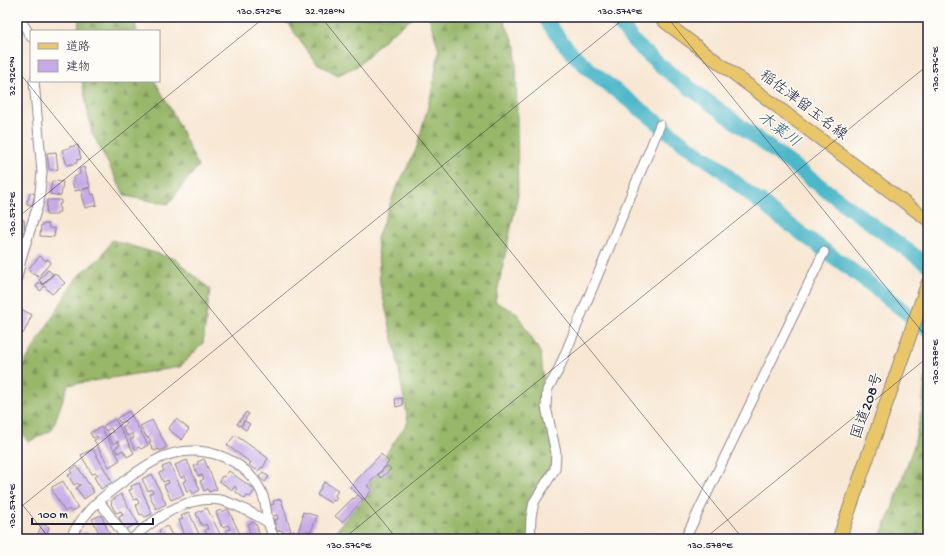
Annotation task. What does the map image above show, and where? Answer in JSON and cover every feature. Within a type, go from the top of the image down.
[{"type":"highway","name":"国道208号","points":[[838,539],[928,282]]},
{"type":"main road","name":"稲佐津留玉名線","points":[[660,17],[684,37],[928,220]]},
{"type":"street","points":[[19,17],[30,35]]},
{"type":"street","points":[[17,278],[22,254],[39,202],[42,172],[34,82]]},
{"type":"street","points":[[530,539],[531,517],[534,502],[555,469],[556,453],[546,407],[547,390],[558,371],[660,125]]},
{"type":"street","points":[[685,539],[824,252]]},
{"type":"street","points":[[73,533],[87,512],[136,473],[167,455],[186,451],[208,452],[222,456],[244,470],[260,488],[264,496],[268,522],[274,539]]},
{"type":"street","points":[[132,539],[154,521],[170,511],[191,502],[204,499],[222,500],[268,522]]},
{"type":"street","points":[[99,501],[127,539]]},
{"type":"green space","points":[[79,17],[133,17],[137,30],[78,30]]},
{"type":"green space","points":[[283,17],[414,17],[391,34],[357,66],[338,75],[317,63]]},
{"type":"green space","points":[[429,17],[502,17],[516,47],[518,195],[495,302],[516,312],[541,354],[546,407],[555,469],[534,502],[530,539],[330,539],[363,497],[385,455],[408,422],[396,353],[380,284],[377,238],[395,191],[416,150],[431,95],[439,51]]},
{"type":"green space","points":[[82,82],[156,82],[175,117],[198,166],[168,204],[125,196],[92,133]]},
{"type":"green space","points":[[112,240],[175,259],[210,289],[203,343],[180,367],[68,385],[52,430],[28,442],[17,425],[17,375],[77,277],[101,257]]},
{"type":"green space","points":[[927,364],[928,539],[879,539],[892,509],[914,445],[922,408]]},
{"type":"building","points":[[78,145],[81,159],[77,160],[77,163],[67,165],[62,150]]},
{"type":"building","points":[[56,152],[58,169],[51,170],[49,169],[47,153]]},
{"type":"building","points":[[84,167],[90,187],[75,191],[72,182],[74,181],[73,178],[80,174],[79,169]]},
{"type":"building","points":[[52,181],[63,182],[61,196],[50,194]]},
{"type":"building","points":[[90,188],[92,195],[94,194],[97,205],[85,208],[81,190]]},
{"type":"building","points":[[30,192],[35,194],[32,205],[27,204]]},
{"type":"building","points":[[47,200],[61,200],[61,204],[59,204],[60,212],[57,212],[57,215],[46,215]]},
{"type":"building","points":[[24,220],[25,231],[17,234],[17,221]]},
{"type":"building","points":[[48,224],[49,228],[55,229],[54,237],[40,236],[41,225]]},
{"type":"building","points":[[40,256],[46,261],[47,259],[51,262],[38,277],[29,271],[29,268]]},
{"type":"building","points":[[48,270],[53,274],[43,284],[39,280]]},
{"type":"building","points":[[55,273],[65,283],[52,294],[44,286],[41,291],[36,287],[39,282],[43,285]]},
{"type":"building","points":[[23,310],[32,315],[23,334],[17,331],[17,319],[18,320]]},
{"type":"building","points":[[402,398],[403,405],[396,407],[395,399]]},
{"type":"building","points":[[129,411],[148,445],[141,449],[139,447],[135,449],[130,440],[134,438],[132,434],[127,436],[122,427],[127,424],[125,421],[120,423],[117,418]]},
{"type":"building","points":[[246,412],[249,414],[240,426],[237,424]]},
{"type":"building","points":[[115,419],[134,453],[127,457],[123,450],[118,453],[115,448],[120,445],[118,441],[113,444],[108,435],[113,432],[111,428],[106,431],[103,426]]},
{"type":"building","points":[[176,419],[189,429],[182,440],[168,429]]},
{"type":"building","points":[[152,420],[167,447],[160,451],[159,449],[154,451],[149,442],[151,441],[149,437],[147,438],[140,426]]},
{"type":"building","points":[[245,421],[250,424],[246,430],[241,427]]},
{"type":"building","points":[[101,427],[120,460],[109,467],[94,440],[98,438],[97,436],[93,438],[90,433]]},
{"type":"building","points":[[235,435],[268,458],[263,468],[262,467],[258,471],[249,465],[251,463],[227,445]]},
{"type":"building","points":[[93,449],[112,482],[101,489],[94,477],[98,475],[96,473],[92,474],[81,455]]},
{"type":"building","points":[[381,454],[389,462],[367,486],[372,490],[364,500],[350,487]]},
{"type":"building","points":[[204,459],[217,489],[209,492],[208,489],[204,491],[200,481],[204,479],[202,475],[198,476],[194,466],[198,464],[197,462]]},
{"type":"building","points":[[187,460],[200,490],[193,494],[191,490],[187,492],[183,482],[187,480],[185,476],[181,478],[175,465]]},
{"type":"building","points":[[170,464],[184,495],[171,500],[164,485],[169,483],[168,480],[163,482],[159,473],[164,471],[162,467]]},
{"type":"building","points":[[77,466],[94,492],[84,499],[76,488],[80,485],[78,483],[74,485],[68,475],[72,473],[70,470]]},
{"type":"building","points":[[387,466],[391,469],[381,478],[378,475]]},
{"type":"building","points":[[229,471],[255,490],[250,497],[247,496],[245,499],[236,492],[237,490],[235,486],[232,490],[219,481],[222,476],[224,477]]},
{"type":"building","points":[[263,472],[269,477],[265,482],[259,477]]},
{"type":"building","points":[[152,474],[166,504],[156,509],[149,494],[153,492],[151,489],[148,491],[142,479]]},
{"type":"building","points":[[63,481],[78,508],[71,512],[69,509],[65,512],[52,490],[52,487]]},
{"type":"building","points":[[324,482],[338,490],[335,496],[337,497],[335,501],[333,500],[331,503],[317,495]]},
{"type":"building","points":[[139,483],[152,514],[145,517],[142,514],[140,515],[136,505],[139,503],[137,499],[134,500],[129,490],[132,489],[131,486]]},
{"type":"building","points":[[121,494],[138,523],[125,530],[119,517],[123,515],[121,511],[116,513],[111,504],[111,501]]},
{"type":"building","points":[[358,495],[363,500],[342,522],[335,516]]},
{"type":"building","points":[[281,499],[291,531],[283,533],[282,530],[277,531],[274,520],[278,519],[277,515],[272,516],[269,505],[274,504],[273,501]]},
{"type":"building","points":[[207,508],[222,538],[220,539],[209,539],[205,530],[208,529],[206,524],[202,526],[196,513]]},
{"type":"building","points":[[228,509],[240,535],[235,537],[234,534],[228,537],[226,531],[230,529],[228,525],[222,527],[216,512],[221,510],[222,512]]},
{"type":"building","points":[[189,512],[201,539],[188,539],[186,535],[185,536],[179,520],[183,519],[181,516]]},
{"type":"building","points":[[303,512],[317,516],[311,532],[306,531],[305,535],[298,533]]},
{"type":"building","points":[[101,515],[112,539],[100,539],[99,537],[101,537],[92,519]]},
{"type":"building","points":[[254,522],[261,539],[247,539],[246,536],[250,535],[248,524]]},
{"type":"building","points":[[42,524],[49,527],[45,539],[36,539]]},
{"type":"building","points":[[167,526],[174,539],[159,539],[157,535],[160,533],[159,530]]},
{"type":"building","points":[[293,531],[308,537],[307,539],[290,539]]},
{"type":"building","points":[[87,532],[90,539],[76,539],[74,536]]},
{"type":"waterway","points":[[545,17],[575,57],[600,79],[678,139],[721,169],[758,201],[762,202],[771,211],[865,280],[928,330]]},
{"type":"waterway","name":"木葉川","points":[[614,17],[636,44],[662,67],[928,265]]}]
